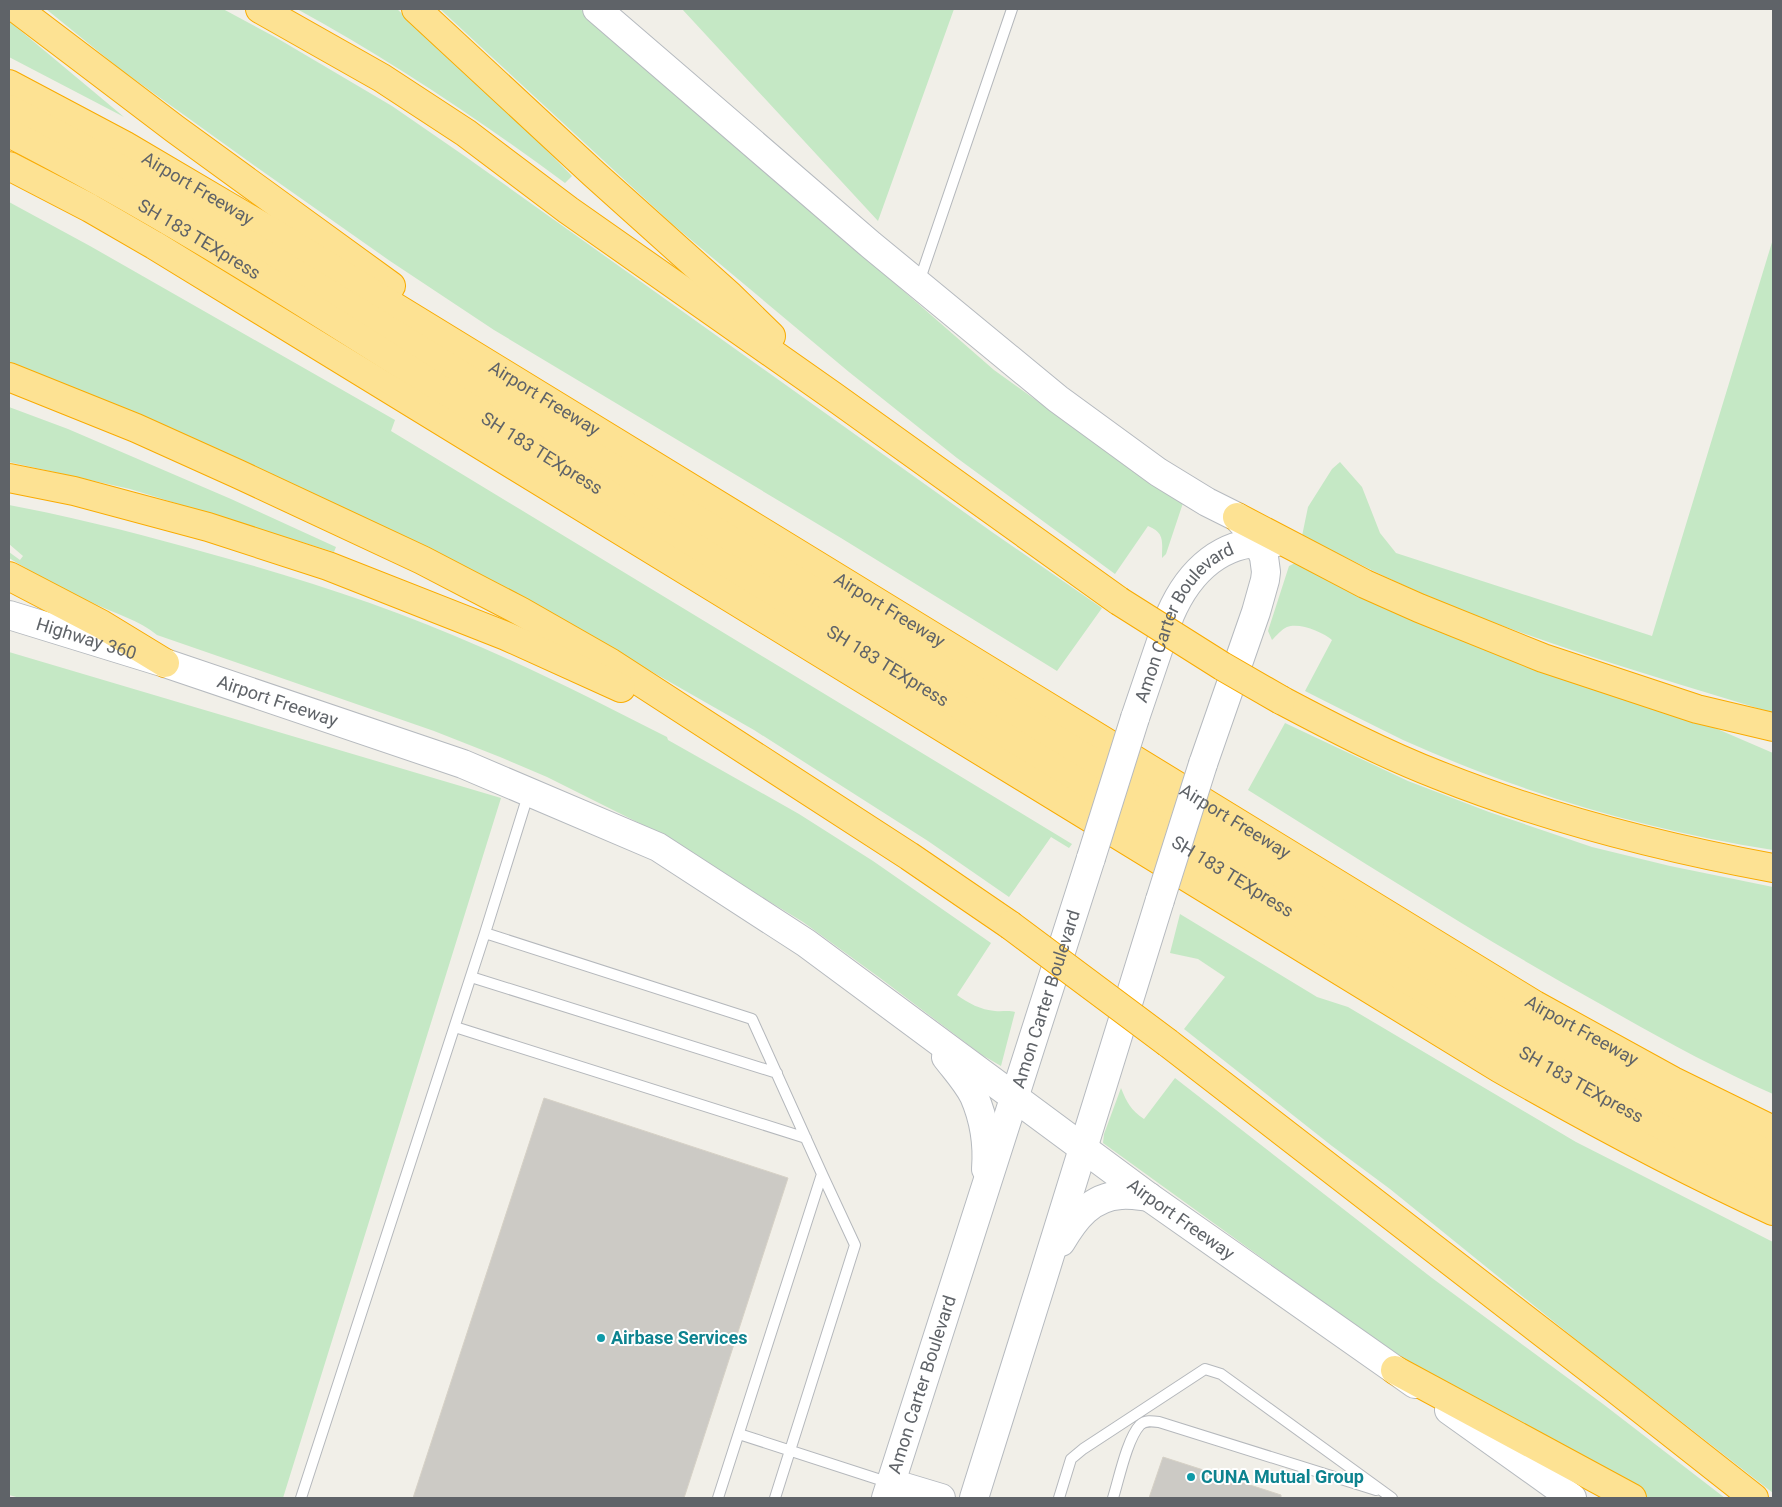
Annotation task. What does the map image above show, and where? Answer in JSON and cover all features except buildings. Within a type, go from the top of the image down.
[{"type":"highway","points":[[17,9],[175,129],[376,275],[523,386]]},
{"type":"highway","points":[[260,9],[382,78],[466,133],[568,210],[833,396],[1119,601],[1222,666],[1281,700],[1352,738],[1437,775],[1528,808],[1619,835],[1773,868]]},
{"type":"highway","points":[[416,9],[594,174],[730,296],[833,396]]},
{"type":"highway","name":"Airport Freeway","points":[[9,84],[124,145],[211,195],[1535,1005],[1673,1081],[1773,1130]]},
{"type":"highway","name":"SH 183 TEXpress","points":[[9,109],[102,158],[254,248],[1492,1007],[1640,1090],[1708,1126],[1773,1157]]},
{"type":"highway","name":"SH 183 TEXpress","points":[[9,133],[94,178],[219,250],[557,462],[1410,986],[1602,1098],[1773,1183]]},
{"type":"highway","points":[[9,166],[154,244],[1499,1068],[1648,1150],[1773,1211]]},
{"type":"highway","points":[[9,377],[178,447],[422,560],[520,611],[611,663],[809,790],[1010,925],[1168,1043],[1606,1381],[1754,1498]]},
{"type":"highway","points":[[9,478],[74,491],[208,527],[328,566],[506,636],[603,679],[706,731],[809,790]]},
{"type":"highway","points":[[1237,518],[1365,584],[1543,658],[1697,709],[1773,727]]},
{"type":"highway","points":[[9,576],[101,624],[165,663]]},
{"type":"highway","points":[[1697,709],[1773,745]]},
{"type":"highway","points":[[1395,1370],[1632,1498]]},
{"type":"main road","points":[[597,9],[1058,400],[1158,472],[1237,518]]},
{"type":"main road","name":"Amon Carter Boulevard","points":[[974,1498],[1203,764],[1263,589],[1266,564],[1258,542],[1250,530],[1237,518]]},
{"type":"main road","name":"Amon Carter Boulevard","points":[[889,1491],[924,1374],[1015,1098],[1135,718],[1170,615],[1184,588],[1209,560],[1235,547],[1258,542],[1286,544]]},
{"type":"main road","name":"Highway 360","points":[[9,615],[165,663]]},
{"type":"main road","name":"Airport Freeway","points":[[165,663],[463,764],[658,847],[806,943],[1149,1197],[1395,1370],[1572,1498]]},
{"type":"main road","points":[[929,1034],[973,1094],[982,1120],[987,1149],[986,1180],[983,1195]]},
{"type":"main road","points":[[1048,1265],[1073,1221],[1095,1201],[1120,1195],[1149,1197]]},
{"type":"main road","points":[[889,1491],[941,1498]]},
{"type":"lane","points":[[919,284],[1012,9]]},
{"type":"lane","points":[[301,1498],[455,1027],[529,792]]},
{"type":"lane","points":[[485,933],[752,1019],[855,1245],[775,1498]]},
{"type":"lane","points":[[471,977],[777,1073]]},
{"type":"lane","points":[[455,1027],[806,1138]]},
{"type":"lane","points":[[718,1498],[822,1174]]},
{"type":"lane","points":[[1059,1498],[1071,1459],[1083,1448],[1206,1369],[1221,1374],[1388,1496]]},
{"type":"lane","points":[[1113,1498],[1132,1436],[1141,1424],[1150,1421],[1159,1422],[1388,1496]]},
{"type":"lane","points":[[739,1434],[790,1450],[889,1491]]},
{"type":"green space","points":[[46,9],[223,9],[275,37],[392,106],[466,157],[992,532],[1102,608],[1057,671],[841,538],[494,330],[390,261],[255,166],[120,69]]},
{"type":"green space","points":[[297,9],[397,9],[504,107],[572,176],[565,183],[500,136],[434,92],[366,49]]},
{"type":"green space","points":[[440,9],[580,9],[584,12],[994,370],[1114,456],[1184,500],[1166,554],[1162,558],[1160,535],[1148,526],[1115,574],[957,458],[849,372],[671,223]]},
{"type":"green space","points":[[682,9],[954,9],[878,221]]},
{"type":"green space","points":[[9,21],[124,117],[9,57]]},
{"type":"green space","points":[[9,202],[90,246],[395,420],[391,431],[1072,844],[1069,848],[1051,837],[1009,897],[928,841],[754,730],[598,641],[9,368]]},
{"type":"green space","points":[[1773,239],[1773,713],[1617,665],[1502,626],[1423,594],[1302,536],[1308,507],[1332,469],[1340,462],[1362,487],[1380,533],[1396,553],[1652,636]]},
{"type":"green space","points":[[9,407],[68,429],[231,499],[336,547],[334,552],[130,489],[9,462]]},
{"type":"green space","points":[[9,505],[161,540],[349,596],[416,620],[506,658],[667,737],[668,740],[799,814],[873,861],[991,943],[957,995],[980,1008],[1015,1012],[1001,1066],[982,1055],[803,922],[649,828],[547,777],[434,731],[157,635],[135,621],[62,588],[30,570],[9,558],[9,552],[20,560],[23,556],[9,544]]},
{"type":"green space","points":[[1295,563],[1365,598],[1708,725],[1773,753],[1773,850],[1678,832],[1538,793],[1493,777],[1403,740],[1305,691],[1332,640],[1317,631],[1298,626],[1285,628],[1272,640],[1268,631],[1289,566]]},
{"type":"green space","points":[[9,652],[501,798],[283,1498],[20,1498],[9,1495]]},
{"type":"green space","points":[[1285,723],[1408,781],[1489,812],[1592,847],[1670,866],[1773,887],[1773,1094],[1686,1052],[1557,980],[1424,900],[1248,790]]},
{"type":"green space","points":[[1180,914],[1317,997],[1348,1007],[1576,1142],[1773,1242],[1773,1493],[1574,1338],[1390,1189],[1332,1146],[1184,1029],[1225,977],[1198,959],[1170,953]]},
{"type":"green space","points":[[1175,1078],[1432,1278],[1603,1404],[1725,1498],[1645,1498],[1427,1374],[1381,1344],[1103,1143],[1104,1134],[1121,1088],[1130,1106],[1144,1119]]},
{"type":"place","name":"Airbase Services","points":[[601,1338]]},
{"type":"place","name":"CUNA Mutual Group","points":[[1191,1477]]}]
